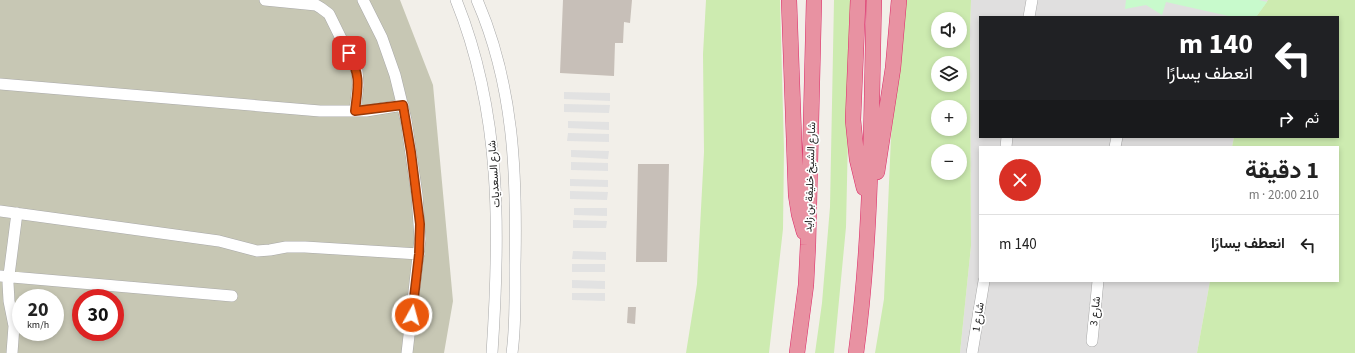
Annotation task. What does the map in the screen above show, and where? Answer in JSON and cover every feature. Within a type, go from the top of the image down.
[{"type":"highway","points":[[789,0],[796,195],[801,224],[808,245]]},
{"type":"highway","name":"شارع الشيخ خليفة بن زايد","points":[[798,353],[806,284],[808,245],[814,0]]},
{"type":"highway","points":[[858,0],[853,120],[857,159],[868,202]]},
{"type":"highway","points":[[856,353],[865,263],[874,0]]},
{"type":"highway","points":[[868,202],[877,173],[881,149],[893,68],[899,0]]},
{"type":"street","points":[[265,0],[310,4],[322,8],[329,14],[357,71],[358,85],[355,111]]},
{"type":"street","points":[[363,0],[388,53],[403,105],[417,195],[420,224],[419,254],[407,353]]},
{"type":"street","name":"شارع السعديات","points":[[456,0],[465,23],[473,52],[492,137],[496,190],[497,245],[492,353]]},
{"type":"street","name":"شارع السعديات","points":[[477,0],[493,44],[503,83],[511,128],[515,173],[516,240],[515,303],[512,353]]},
{"type":"street","points":[[1029,16],[1032,0]]},
{"type":"street","points":[[0,84],[320,111],[355,111],[403,105]]},
{"type":"street","points":[[0,211],[219,241],[257,251],[300,246],[419,254]]},
{"type":"street","points":[[12,353],[14,326],[4,276],[17,213]]},
{"type":"street","points":[[4,276],[232,296]]},
{"type":"street","name":"شارع 1","points":[[972,353],[984,282]]},
{"type":"street","name":"شارع 3","points":[[1092,341],[1098,282]]},
{"type":"shaded area","points":[[0,0],[400,0],[433,85],[453,301],[444,353],[0,353]]},
{"type":"shaded area","points":[[971,0],[1268,0],[1257,16],[979,16],[979,138],[1234,138],[1232,146],[979,146],[979,282],[1210,282],[1197,353],[960,353],[971,246]]},
{"type":"shaded area","points":[[564,92],[610,93],[610,101],[564,99]]},
{"type":"shaded area","points":[[564,104],[610,105],[609,113],[564,112]]},
{"type":"shaded area","points":[[568,121],[609,122],[609,130],[568,128]]},
{"type":"shaded area","points":[[568,133],[609,134],[609,142],[567,141]]},
{"type":"shaded area","points":[[571,150],[609,151],[608,159],[571,157]]},
{"type":"shaded area","points":[[571,162],[608,163],[608,171],[571,170]]},
{"type":"shaded area","points":[[570,179],[608,180],[608,187],[570,186]]},
{"type":"shaded area","points":[[570,191],[608,192],[607,200],[570,199]]},
{"type":"shaded area","points":[[574,208],[607,208],[607,216],[574,215]]},
{"type":"shaded area","points":[[573,220],[607,221],[606,228],[573,228]]},
{"type":"shaded area","points":[[573,251],[606,252],[606,260],[572,259]]},
{"type":"shaded area","points":[[572,264],[605,264],[605,272],[572,272]]},
{"type":"shaded area","points":[[572,280],[605,281],[605,289],[572,288]]},
{"type":"shaded area","points":[[572,293],[605,293],[605,301],[572,300]]},
{"type":"green space","points":[[706,0],[780,0],[784,150],[783,229],[769,353],[686,353],[697,284],[704,152],[703,54]]},
{"type":"green space","points":[[834,0],[851,0],[846,227],[834,353],[815,353],[822,303],[830,207]]},
{"type":"green space","points":[[903,0],[971,0],[971,246],[960,353],[875,353],[884,299],[891,137]]},
{"type":"green space","points":[[1126,0],[1259,0],[1267,2],[1257,16],[1229,16],[1166,2],[1162,15],[1146,5],[1125,9]]},
{"type":"green space","points":[[1268,0],[1355,0],[1355,353],[1197,353],[1210,282],[1339,282],[1339,146],[1232,146],[1234,138],[1339,138],[1339,16],[1257,16]]},
{"type":"building","points":[[563,0],[632,0],[630,23],[624,22],[623,43],[615,43],[614,76],[560,73]]},
{"type":"building","points":[[638,164],[669,164],[667,262],[636,262]]},
{"type":"building","points":[[628,307],[636,307],[635,324],[627,323]]},
{"type":"route","points":[[349,53],[355,65],[358,78],[355,111],[366,111],[403,105],[411,152],[420,224],[419,254],[412,315]]}]
